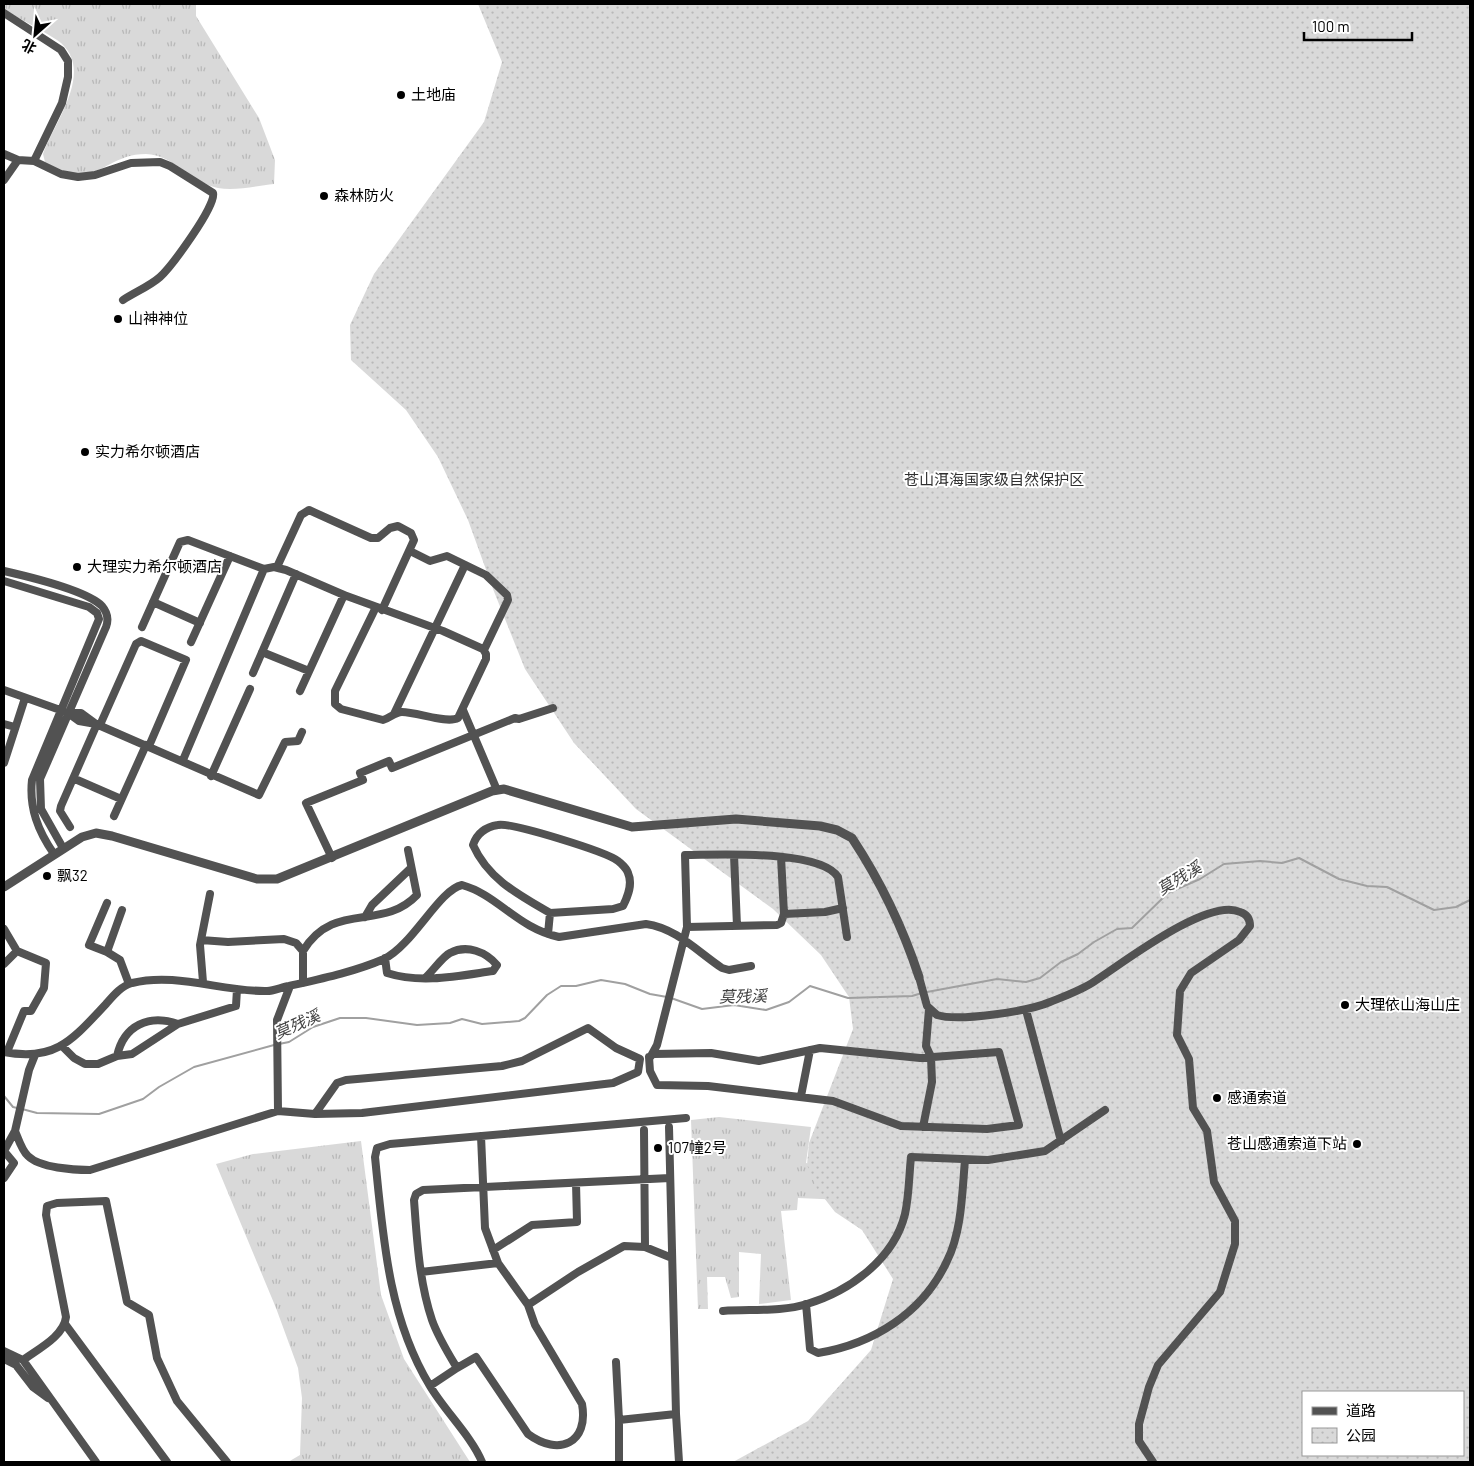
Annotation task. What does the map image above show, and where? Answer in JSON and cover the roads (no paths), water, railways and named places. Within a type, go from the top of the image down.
[{"type":"street","points":[[4,13],[30,32],[61,50],[68,61],[68,76],[62,102],[34,161]]},
{"type":"street","points":[[4,154],[18,160],[34,161],[61,174],[78,177],[95,175],[132,163],[160,162],[170,166],[212,193],[212,204],[175,260],[157,280],[123,300]]},
{"type":"street","points":[[4,180],[18,160]]},
{"type":"street","points":[[277,567],[301,515],[309,510],[374,538],[380,537],[390,528],[398,526],[413,536],[410,551],[335,691],[334,701],[341,709],[384,720],[402,712],[434,716],[450,721],[458,718],[463,710],[486,659],[484,650],[508,597],[491,579],[447,556],[430,561],[410,551]]},
{"type":"street","points":[[142,627],[181,541],[188,540],[264,569],[277,567],[296,574],[344,595],[434,627],[484,650]]},
{"type":"street","points":[[191,642],[230,556]]},
{"type":"street","points":[[394,714],[465,565]]},
{"type":"street","points":[[183,760],[264,569]]},
{"type":"street","points":[[4,571],[55,584],[92,599],[105,611],[108,618],[106,627],[32,780],[31,797],[35,820],[54,854]]},
{"type":"street","points":[[252,673],[296,574]]},
{"type":"street","points":[[4,580],[83,604],[93,609],[99,616],[98,628],[64,712],[40,779],[40,802],[44,816],[63,848]]},
{"type":"street","points":[[300,691],[344,595]]},
{"type":"street","points":[[153,602],[200,623]]},
{"type":"street","points":[[70,827],[60,811],[136,644],[141,641],[186,660],[114,816]]},
{"type":"street","points":[[262,652],[309,671]]},
{"type":"street","points":[[211,776],[250,689]]},
{"type":"street","points":[[4,690],[64,712],[79,722],[98,724],[183,760],[211,776],[259,795],[285,742],[298,741],[302,732]]},
{"type":"street","points":[[4,763],[25,698]]},
{"type":"street","points":[[332,858],[306,802],[363,780],[360,773],[389,761],[392,768],[515,718],[519,719],[553,708]]},
{"type":"street","points":[[463,710],[497,790]]},
{"type":"street","points":[[4,724],[15,727]]},
{"type":"street","points":[[75,779],[122,799]]},
{"type":"street","points":[[4,887],[63,848],[88,834],[103,834],[257,879],[270,880],[286,877],[497,790],[514,790],[632,827],[736,820],[807,824],[844,833],[852,838],[886,896],[909,946],[928,1008],[926,1046],[931,1057],[932,1082],[923,1127]]},
{"type":"street","points":[[35,820],[44,816]]},
{"type":"street","points":[[500,824],[525,829],[602,853],[619,861],[628,873],[630,892],[623,906],[613,909],[550,913],[487,870],[473,845],[476,837],[485,828],[500,824]]},
{"type":"street","points":[[303,983],[303,951],[312,936],[340,920],[378,916],[407,906],[417,895],[416,884],[410,868],[408,850]]},
{"type":"street","points":[[315,1114],[337,1083],[346,1080],[502,1066],[522,1060],[588,1028],[616,1048],[640,1059],[652,1056],[711,1053],[759,1061],[810,1050],[834,1048],[920,1058],[999,1052],[1019,1125],[987,1129],[901,1126],[833,1101],[708,1086],[657,1086],[650,1071],[652,1056],[688,927],[685,855],[804,858],[833,871],[838,877],[847,937]]},
{"type":"street","points":[[734,855],[736,926]]},
{"type":"street","points":[[688,927],[777,925],[781,923],[784,914],[780,857]]},
{"type":"street","points":[[365,917],[372,905],[410,868]]},
{"type":"street","points":[[4,929],[17,951],[46,963],[44,988],[31,1011],[24,1011],[5,1052],[35,1055],[62,1046],[82,1029],[117,992],[130,984],[156,980],[203,982],[237,989],[268,991],[303,983],[385,958],[414,935],[450,891],[462,885],[478,892],[528,926],[548,934],[559,937],[646,924],[663,928],[722,968],[728,970],[751,966]]},
{"type":"street","points":[[203,982],[201,940],[210,894]]},
{"type":"street","points":[[107,903],[90,945],[120,960],[130,984]]},
{"type":"street","points":[[784,914],[825,912],[842,908]]},
{"type":"street","points":[[928,1008],[937,1015],[947,1017],[1026,1010],[1084,987],[1154,940],[1210,914],[1232,909],[1242,912],[1249,918],[1250,926],[1239,940],[1191,973],[1180,991],[1177,1035],[1189,1059],[1193,1108],[1207,1131],[1214,1182],[1235,1221],[1235,1244],[1220,1292],[1158,1365],[1149,1386],[1139,1424],[1138,1441],[1154,1462]]},
{"type":"street","points":[[107,952],[122,910]]},
{"type":"street","points":[[548,934],[550,913]]},
{"type":"street","points":[[201,940],[228,942],[284,939],[296,943],[303,951]]},
{"type":"street","points":[[385,958],[387,972],[400,977],[424,978],[446,978],[493,971],[497,964],[488,955],[470,949],[450,953],[424,978]]},
{"type":"street","points":[[4,964],[17,951]]},
{"type":"street","points":[[278,1111],[278,1020],[290,986]]},
{"type":"street","points":[[62,1046],[74,1058],[86,1064],[98,1064],[109,1061],[117,1056],[138,1051],[178,1024],[236,1006],[237,989]]},
{"type":"street","points":[[1026,1010],[1061,1141]]},
{"type":"street","points":[[117,1056],[124,1037],[145,1022],[160,1020],[178,1024]]},
{"type":"street","points":[[801,1096],[810,1050]]},
{"type":"street","points":[[14,1163],[4,1151],[15,1131],[29,1070],[35,1055]]},
{"type":"street","points":[[638,1072],[640,1059]]},
{"type":"street","points":[[15,1131],[28,1156],[50,1166],[73,1170],[90,1170],[278,1111],[315,1114],[362,1114],[613,1083],[638,1072],[650,1071]]},
{"type":"street","points":[[723,1311],[806,1304],[849,1286],[877,1263],[895,1240],[905,1214],[911,1157],[965,1160],[1022,1156],[1045,1151],[1105,1110]]},
{"type":"street","points":[[482,1462],[430,1386],[401,1324],[393,1300],[384,1243],[375,1153],[380,1145],[686,1118]]},
{"type":"street","points":[[669,1127],[676,1414],[679,1462]]},
{"type":"street","points":[[644,1130],[644,1247]]},
{"type":"street","points":[[430,1386],[476,1357],[528,1434],[539,1442],[551,1446],[560,1446],[571,1441],[582,1429],[584,1418],[582,1404],[535,1325],[528,1305],[498,1263],[485,1228],[481,1136]]},
{"type":"street","points":[[4,1178],[14,1163],[28,1156]]},
{"type":"street","points":[[806,1304],[810,1348],[818,1353],[862,1343],[908,1313],[922,1298],[948,1261],[960,1211],[965,1160]]},
{"type":"street","points":[[457,1368],[433,1320],[422,1272],[414,1200],[416,1194],[423,1190],[670,1178]]},
{"type":"street","points":[[493,1250],[532,1225],[576,1222],[576,1182]]},
{"type":"street","points":[[167,1462],[66,1324],[46,1208],[50,1204],[106,1201],[127,1302],[149,1316],[157,1358],[178,1401],[227,1462]]},
{"type":"street","points":[[528,1305],[578,1272],[624,1246],[644,1247],[672,1258]]},
{"type":"street","points":[[422,1272],[498,1263]]},
{"type":"street","points":[[23,1360],[61,1331],[66,1324]]},
{"type":"street","points":[[4,1351],[23,1360],[96,1462]]},
{"type":"street","points":[[4,1359],[16,1365],[32,1387],[52,1403]]},
{"type":"street","points":[[616,1362],[619,1462]]},
{"type":"street","points":[[619,1420],[676,1414]]},
{"type":"waterway","name":"莫残溪","points":[[927,992],[997,979],[1026,982],[1040,978],[1061,962],[1078,954],[1117,929],[1132,928],[1168,893],[1200,879],[1224,864],[1260,861],[1282,863],[1299,858],[1339,879],[1367,886],[1387,887],[1434,910],[1456,907],[1470,900]]},
{"type":"waterway","name":"莫残溪","points":[[279,1044],[289,1042],[313,1027],[340,1018],[366,1018],[417,1025],[450,1023],[462,1019],[482,1024],[519,1021],[525,1018],[547,995],[561,986],[576,986],[601,980],[625,984],[650,994],[667,997]]},
{"type":"waterway","name":"莫残溪","points":[[671,998],[702,1009],[734,1005],[766,1010],[789,1002],[810,986],[848,998],[912,996],[922,993]]},
{"type":"waterway","name":"莫残溪","points":[[22,1109],[37,1113],[99,1114],[143,1099],[159,1087],[194,1067],[274,1045]]},
{"type":"waterway","name":"莫残溪","points":[[4,1096],[13,1107],[17,1108]]},
{"type":"place","name":"土地庙","points":[[401,95]]},
{"type":"place","name":"森林防火","points":[[324,196]]},
{"type":"place","name":"山神神位","points":[[118,319]]},
{"type":"place","name":"实力希尔顿酒店","points":[[85,452]]},
{"type":"place","name":"大理实力希尔顿酒店","points":[[77,567]]},
{"type":"place","name":"飘32","points":[[47,876]]},
{"type":"place","name":"大理依山海山庄","points":[[1345,1005]]},
{"type":"place","name":"感通索道","points":[[1217,1098]]},
{"type":"place","name":"苍山感通索道下站","points":[[1357,1144]]},
{"type":"place","name":"107幢2号","points":[[658,1148]]},
{"type":"park label","name":"苍山洱海国家级自然保护区","points":[[994,480]]}]
